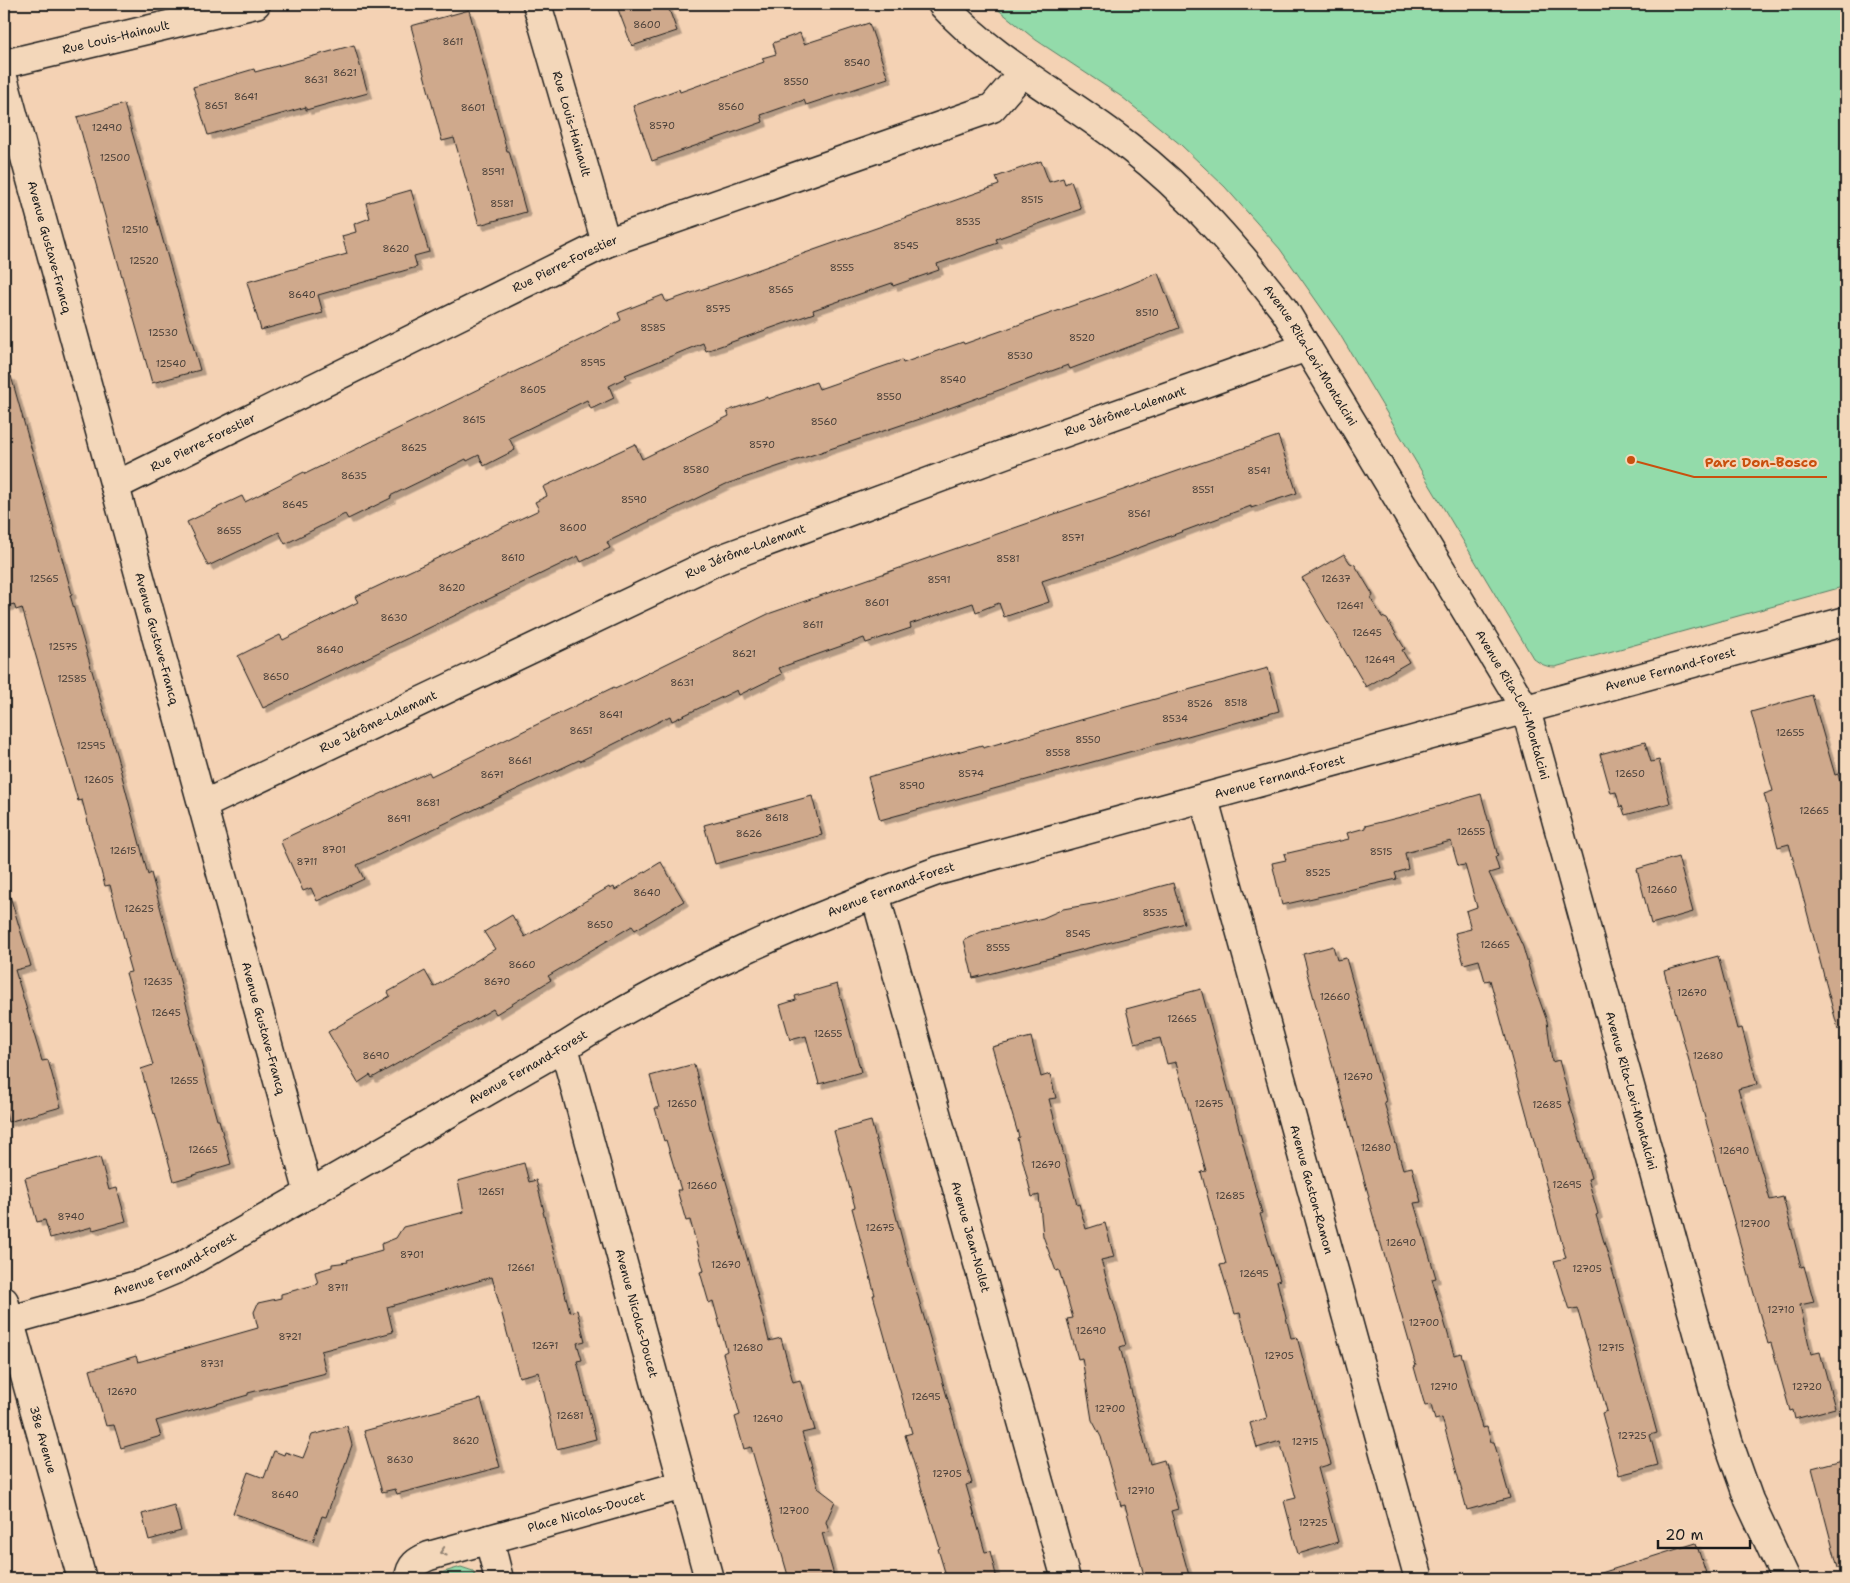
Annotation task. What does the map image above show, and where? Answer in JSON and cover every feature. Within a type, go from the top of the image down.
[{"type":"street","name":"Rue Louis-Hainault","points":[[4,64],[256,4]]},
{"type":"street","name":"Rue Louis-Hainault","points":[[537,4],[606,243]]},
{"type":"street","name":"Avenue Rita-Levi-Montalcini","points":[[942,4],[980,40],[1151,164],[1203,213],[1242,257],[1285,311],[1526,710],[1728,1441],[1749,1500],[1786,1579]]},
{"type":"street","name":"Rue Pierre-Forestier","points":[[115,486],[606,243],[992,108],[1023,72]]},
{"type":"street","name":"Avenue Gustave-Francq","points":[[4,82],[309,1194]]},
{"type":"street","name":"Rue Jérôme-Lalemant","points":[[203,805],[718,560],[1007,453],[1307,347]]},
{"type":"street","name":"Avenue Fernand-Forest","points":[[6,1315],[141,1284],[179,1268],[564,1047],[609,1018],[709,965],[763,940],[875,894],[937,871],[1846,621]]},
{"type":"street","name":"Avenue Gaston-Ramon","points":[[1204,799],[1419,1579]]},
{"type":"street","name":"Avenue Jean-Nollet","points":[[875,894],[1066,1579]]},
{"type":"street","name":"Avenue Nicolas-Doucet","points":[[564,1047],[709,1579]]},
{"type":"street","name":"38e Avenue","points":[[6,1315],[82,1579]]},
{"type":"street","name":"Place Nicolas-Doucet","points":[[409,1579],[412,1566],[418,1560],[429,1556],[683,1485]]},
{"type":"street","points":[[489,1539],[499,1579]]},
{"type":"green space","points":[[991,4],[1846,4],[1846,586],[1555,667],[1546,666],[1538,662],[1533,658],[1339,333],[1280,249],[1225,187],[1181,145],[1122,97],[1036,40]]},
{"type":"green space","points":[[461,1567],[473,1571],[477,1579],[432,1579],[437,1574]]},
{"type":"building","points":[[616,4],[667,4],[677,31],[632,46]]},
{"type":"building","points":[[469,10],[507,151],[509,151],[526,212],[479,225],[454,138],[442,141],[411,26]]},
{"type":"building","points":[[869,23],[888,78],[806,105],[804,100],[761,115],[763,122],[652,161],[633,106],[679,89],[680,92],[764,62],[762,58],[776,54],[773,43],[800,33],[804,44]]},
{"type":"building","points":[[354,45],[368,93],[306,110],[306,107],[208,135],[193,87],[254,69],[255,72]]},
{"type":"building","points":[[124,104],[200,370],[152,383],[77,117]]},
{"type":"building","points":[[1041,161],[1049,182],[1063,178],[1065,184],[1071,181],[1081,209],[996,239],[998,243],[937,264],[939,270],[893,286],[892,283],[813,310],[814,313],[706,351],[703,343],[625,375],[627,377],[609,386],[614,398],[591,409],[587,400],[509,438],[515,450],[484,466],[479,455],[467,461],[466,459],[348,519],[345,514],[285,544],[279,532],[208,566],[187,522],[242,496],[245,502],[304,472],[305,474],[621,320],[618,313],[663,295],[666,302],[999,185],[996,177]]},
{"type":"building","points":[[411,190],[429,252],[414,256],[417,267],[318,295],[323,313],[261,330],[247,282],[347,254],[342,236],[356,232],[354,224],[370,218],[366,203]]},
{"type":"building","points":[[1158,273],[1179,328],[1070,369],[1068,365],[922,418],[726,484],[607,542],[610,548],[581,562],[578,556],[263,708],[238,656],[280,635],[283,640],[358,602],[355,597],[539,510],[535,502],[547,496],[543,487],[635,444],[642,459],[729,416],[727,411],[816,382],[819,389],[902,360],[903,363],[963,342],[964,344],[1114,291]]},
{"type":"building","points":[[11,376],[148,875],[151,873],[190,1022],[231,1164],[174,1181],[141,1069],[153,1065],[126,973],[131,972],[127,958],[129,957],[110,885],[105,886],[82,800],[78,801],[22,608],[16,610],[14,604],[4,607],[4,377]]},
{"type":"building","points":[[1278,436],[1297,493],[1251,508],[1251,506],[1106,560],[1042,581],[1049,602],[1004,617],[999,603],[976,612],[973,603],[910,624],[911,628],[866,643],[864,638],[779,668],[782,674],[739,695],[737,690],[672,721],[670,716],[580,761],[357,865],[364,879],[317,901],[311,888],[303,891],[282,845],[281,840],[429,772],[431,776],[768,614]]},
{"type":"building","points":[[1344,554],[1350,563],[1355,565],[1373,595],[1371,599],[1382,617],[1387,619],[1405,649],[1402,650],[1409,662],[1366,687],[1302,578]]},
{"type":"building","points":[[1268,668],[1279,711],[880,820],[868,777],[982,745],[983,748]]},
{"type":"building","points":[[1812,695],[1835,775],[1838,774],[1846,804],[1846,1028],[1838,1029],[1789,844],[1778,847],[1764,794],[1773,791],[1751,712]]},
{"type":"building","points":[[1645,742],[1651,762],[1659,760],[1670,803],[1625,815],[1622,806],[1620,807],[1616,792],[1611,793],[1600,754]]},
{"type":"building","points":[[1481,794],[1498,856],[1495,857],[1499,870],[1489,873],[1523,947],[1547,1021],[1552,1062],[1559,1060],[1591,1178],[1588,1179],[1598,1214],[1596,1215],[1657,1433],[1650,1435],[1658,1465],[1619,1475],[1602,1413],[1607,1411],[1577,1308],[1569,1310],[1554,1261],[1566,1258],[1490,980],[1485,981],[1479,960],[1464,964],[1455,933],[1471,929],[1466,911],[1477,907],[1465,865],[1458,866],[1451,841],[1405,853],[1408,869],[1395,873],[1397,879],[1282,905],[1272,863],[1286,860],[1284,854],[1349,839],[1347,833],[1365,828],[1365,826]]},
{"type":"building","points":[[812,796],[822,835],[715,864],[704,825]]},
{"type":"building","points":[[1678,857],[1693,912],[1651,924],[1637,869]]},
{"type":"building","points":[[661,862],[684,901],[635,930],[632,926],[548,976],[551,980],[496,1014],[493,1009],[372,1078],[370,1075],[358,1083],[328,1032],[390,996],[388,992],[425,971],[434,987],[495,949],[484,932],[512,915],[525,937],[609,887],[610,889],[614,887],[615,890]]},
{"type":"building","points":[[1173,883],[1184,923],[973,978],[964,940],[981,932],[1043,918],[1063,909],[1098,903]]},
{"type":"building","points":[[10,896],[31,966],[15,970],[42,1061],[48,1060],[61,1107],[8,1122],[4,1105],[4,897]]},
{"type":"building","points":[[1333,946],[1337,960],[1346,958],[1403,1169],[1412,1167],[1421,1202],[1414,1203],[1436,1278],[1432,1279],[1454,1355],[1461,1353],[1482,1428],[1487,1427],[1491,1442],[1494,1442],[1510,1498],[1467,1510],[1442,1418],[1435,1420],[1431,1405],[1425,1406],[1414,1367],[1416,1366],[1306,970],[1303,954]]},
{"type":"building","points":[[1718,956],[1737,1029],[1742,1028],[1757,1084],[1738,1089],[1770,1200],[1783,1197],[1801,1267],[1804,1266],[1814,1302],[1800,1305],[1811,1354],[1820,1352],[1835,1408],[1795,1419],[1793,1410],[1790,1411],[1771,1343],[1768,1344],[1664,971]]},
{"type":"building","points":[[837,984],[861,1072],[819,1084],[806,1036],[790,1040],[780,1005],[796,1000],[795,996]]},
{"type":"building","points":[[1201,989],[1262,1213],[1260,1214],[1280,1280],[1277,1281],[1291,1338],[1297,1337],[1331,1464],[1318,1468],[1338,1542],[1298,1554],[1284,1501],[1296,1498],[1280,1441],[1257,1448],[1250,1423],[1267,1418],[1240,1313],[1235,1314],[1220,1265],[1226,1264],[1201,1172],[1206,1171],[1176,1062],[1167,1064],[1160,1038],[1135,1044],[1126,1009]]},
{"type":"building","points":[[1031,1037],[1041,1077],[1050,1074],[1056,1098],[1049,1099],[1077,1205],[1079,1204],[1086,1229],[1105,1223],[1114,1257],[1101,1260],[1126,1345],[1120,1347],[1150,1464],[1164,1460],[1178,1509],[1171,1511],[1190,1579],[1145,1579],[1125,1505],[1121,1506],[1101,1437],[1092,1420],[1082,1358],[1078,1359],[1067,1319],[1073,1318],[1059,1270],[1056,1271],[1043,1236],[1039,1195],[1032,1197],[1017,1138],[1019,1137],[992,1047]]},
{"type":"building","points":[[694,1064],[769,1341],[781,1338],[793,1382],[800,1380],[815,1430],[802,1433],[818,1488],[835,1501],[826,1522],[829,1532],[822,1533],[835,1579],[789,1579],[751,1447],[744,1449],[735,1417],[740,1415],[723,1353],[727,1351],[713,1301],[709,1303],[700,1272],[704,1271],[690,1220],[686,1221],[677,1190],[681,1190],[655,1108],[659,1108],[650,1076]]},
{"type":"building","points":[[871,1121],[910,1269],[972,1483],[966,1485],[985,1552],[990,1551],[997,1579],[947,1579],[938,1549],[940,1548],[905,1435],[912,1433],[873,1295],[875,1295],[852,1208],[855,1207],[834,1131]]},
{"type":"building","points":[[100,1157],[109,1190],[117,1188],[126,1221],[93,1230],[92,1227],[50,1238],[45,1220],[37,1222],[25,1178]]},
{"type":"building","points":[[524,1163],[529,1182],[536,1180],[570,1312],[577,1310],[585,1341],[577,1343],[582,1360],[577,1361],[596,1439],[557,1449],[539,1372],[519,1377],[492,1277],[387,1307],[393,1332],[321,1351],[326,1373],[248,1393],[248,1395],[156,1421],[161,1436],[121,1448],[114,1425],[106,1426],[90,1370],[136,1356],[138,1362],[258,1328],[254,1312],[258,1303],[281,1298],[281,1294],[318,1284],[315,1272],[332,1267],[332,1264],[348,1262],[347,1260],[382,1250],[381,1244],[396,1238],[403,1227],[464,1212],[458,1181]]},
{"type":"building","points":[[481,1399],[500,1467],[397,1494],[395,1489],[382,1492],[364,1431]]},
{"type":"building","points":[[347,1426],[352,1445],[326,1517],[322,1516],[313,1541],[233,1513],[248,1472],[264,1478],[274,1451],[284,1455],[285,1452],[303,1458],[312,1435]]},
{"type":"building","points":[[1846,1459],[1846,1567],[1838,1568],[1812,1468]]},
{"type":"building","points":[[174,1505],[181,1531],[149,1540],[142,1514]]},
{"type":"building","points":[[1696,1543],[1708,1579],[1599,1579],[1598,1574]]},
{"type":"place","name":"Parc Don-Bosco","points":[[1631,460]]}]
